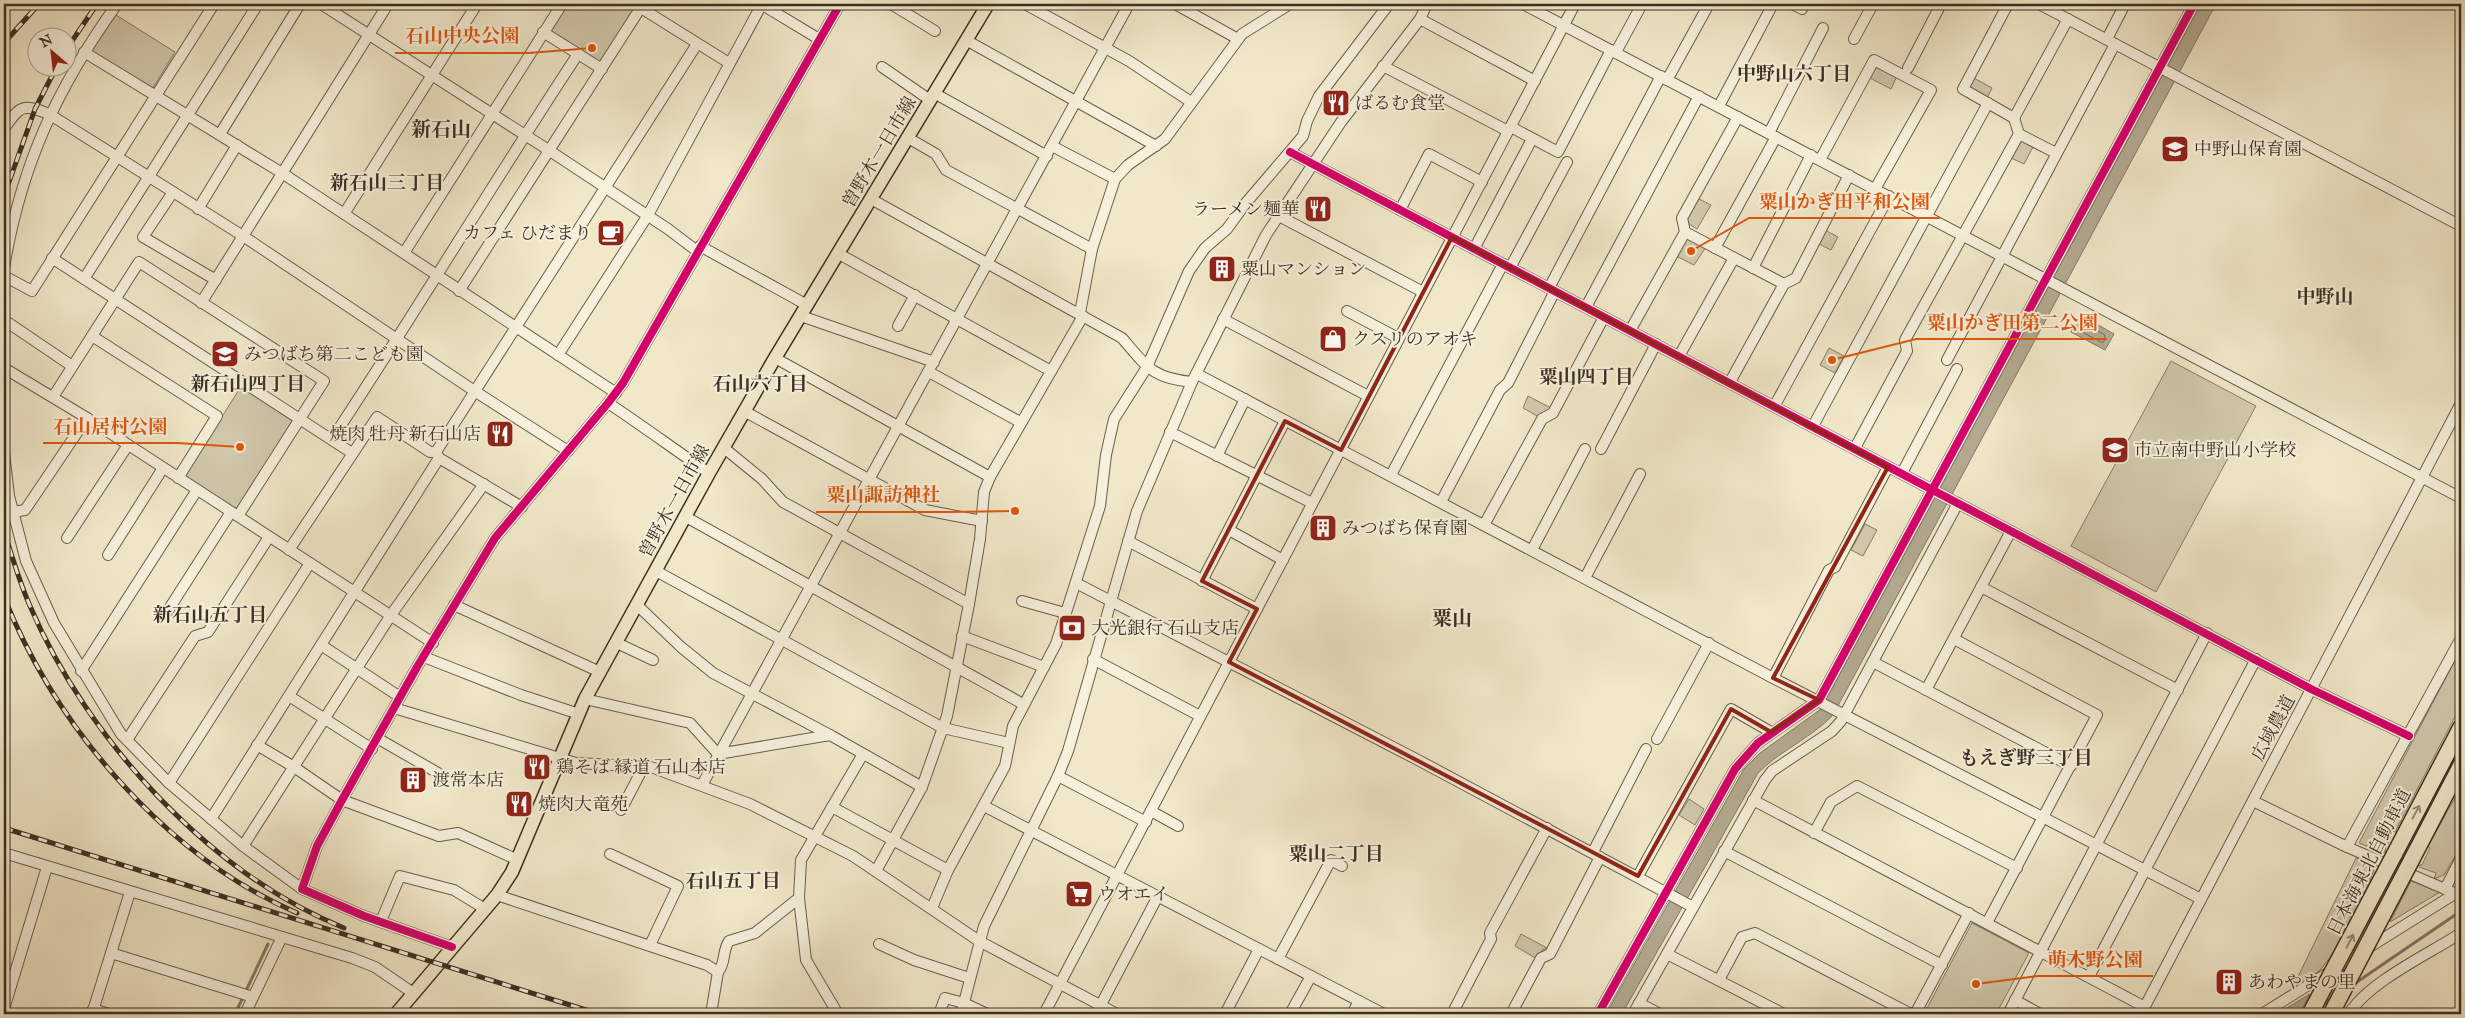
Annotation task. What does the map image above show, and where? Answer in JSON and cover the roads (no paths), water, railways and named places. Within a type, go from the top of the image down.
[{"type":"highway","name":"日本海東北自動車道","points":[[2310,1014],[2461,727]]},
{"type":"highway","name":"日本海東北自動車道","points":[[2331,1014],[2461,764]]},
{"type":"main road","name":"曽野木一日市線","points":[[396,1014],[497,895],[518,860],[585,699],[709,473],[775,358],[988,4]]},
{"type":"street","points":[[4,268],[12,224],[37,142],[49,114],[84,52],[117,4]]},
{"type":"street","points":[[4,276],[32,291],[214,4]]},
{"type":"street","points":[[84,279],[258,4]]},
{"type":"street","points":[[220,134],[300,4]]},
{"type":"street","points":[[321,4],[648,216],[804,310],[934,362]]},
{"type":"street","points":[[201,302],[388,4]]},
{"type":"street","points":[[344,214],[478,4]]},
{"type":"street","points":[[404,253],[562,4]]},
{"type":"street","points":[[558,355],[648,216],[761,4],[819,39]]},
{"type":"street","points":[[302,889],[317,846],[372,750],[400,696],[454,605],[495,538],[616,393],[840,4]]},
{"type":"street","points":[[892,4],[935,31]]},
{"type":"street","points":[[1025,4],[1105,48],[1191,102]]},
{"type":"street","points":[[702,785],[812,587],[1129,4]]},
{"type":"street","points":[[1175,4],[1238,39]]},
{"type":"street","points":[[876,871],[922,787],[943,728],[969,604],[982,521],[984,492],[990,477],[1020,422],[1051,371],[1081,315],[1092,249],[1114,179],[1128,165],[1165,139],[1242,34],[1290,4]]},
{"type":"street","points":[[932,908],[948,870],[1005,766],[1013,726],[1056,644],[1100,506],[1106,455],[1114,419],[1147,368],[1189,271],[1212,241],[1227,229],[1245,204],[1303,136],[1306,121],[1319,96],[1389,4]]},
{"type":"street","points":[[961,1014],[978,941],[996,899],[1058,776],[1078,720],[1093,659],[1139,504],[1170,432],[1223,318],[1259,247],[1312,164],[1383,66],[1420,19],[1427,4]]},
{"type":"street","points":[[1523,4],[1963,236],[2002,254],[2461,498]]},
{"type":"street","points":[[1044,1014],[1575,4]]},
{"type":"street","points":[[1383,66],[1558,152],[1613,51],[1642,4]]},
{"type":"street","points":[[1441,502],[1500,390],[1508,383],[1552,290],[1664,78],[1709,4]]},
{"type":"street","points":[[1719,106],[1773,4]]},
{"type":"street","points":[[1792,4],[1802,8],[1804,4]]},
{"type":"street","points":[[1854,39],[1873,4]]},
{"type":"street","points":[[1908,68],[1941,4]]},
{"type":"street","points":[[2008,4],[1963,89],[2014,118],[2019,134],[2056,153]]},
{"type":"street","points":[[2039,4],[2060,8],[2068,19],[2461,226]]},
{"type":"street","points":[[1947,360],[2056,153],[2111,41],[2125,4]]},
{"type":"street","points":[[1598,1014],[1669,892],[1742,758],[1771,732],[1821,701],[2162,68],[2194,4]]},
{"type":"street","points":[[459,291],[642,6],[697,44],[729,63]]},
{"type":"street","points":[[1420,19],[1535,80]]},
{"type":"street","points":[[2014,118],[2068,19]]},
{"type":"street","points":[[1714,248],[1772,135],[1823,28]]},
{"type":"street","points":[[543,32],[602,69]]},
{"type":"street","points":[[966,40],[1156,146]]},
{"type":"street","points":[[211,819],[355,592],[515,328],[697,44]]},
{"type":"street","points":[[84,52],[220,134],[616,393]]},
{"type":"street","points":[[332,439],[399,339],[436,275],[578,54]]},
{"type":"street","points":[[1753,268],[1815,158],[1874,60],[1931,90],[1875,189]]},
{"type":"street","points":[[882,67],[932,97],[1047,156]]},
{"type":"street","points":[[1586,307],[1699,96]]},
{"type":"street","points":[[1813,426],[1988,103]]},
{"type":"street","points":[[4,129],[11,117],[22,108],[29,106],[49,114],[243,236],[476,392],[568,451]]},
{"type":"street","points":[[1630,330],[1685,232],[1682,218],[1738,117]]},
{"type":"street","points":[[1855,448],[1907,351],[1905,340],[2019,134]]},
{"type":"street","points":[[908,138],[936,154],[946,170],[1092,249]]},
{"type":"street","points":[[1474,248],[1532,139]]},
{"type":"street","points":[[198,209],[237,145]]},
{"type":"street","points":[[1052,146],[1114,179]]},
{"type":"street","points":[[1290,152],[1775,405],[1888,467],[2312,689],[2409,736]]},
{"type":"street","points":[[1400,210],[1429,154],[1482,182]]},
{"type":"street","points":[[1391,475],[1567,162]]},
{"type":"street","points":[[1730,382],[1784,284],[1796,278],[1849,175]]},
{"type":"street","points":[[173,192],[143,237],[216,280]]},
{"type":"street","points":[[1775,405],[1889,196]]},
{"type":"street","points":[[871,199],[1122,338],[1147,368],[1170,380],[1195,378],[1245,399],[1773,678],[1821,701],[2043,819],[2201,899]]},
{"type":"street","points":[[1279,216],[1423,292]]},
{"type":"street","points":[[1685,232],[1784,284]]},
{"type":"street","points":[[839,254],[1051,371]]},
{"type":"street","points":[[52,258],[352,453]]},
{"type":"street","points":[[1680,356],[1734,258]]},
{"type":"street","points":[[53,397],[139,262],[324,381],[167,612]]},
{"type":"street","points":[[898,326],[915,295]]},
{"type":"street","points":[[1347,312],[1398,338]]},
{"type":"street","points":[[1484,525],[1542,419],[1553,413],[1604,317]]},
{"type":"street","points":[[1223,318],[1368,396]]},
{"type":"street","points":[[4,320],[72,366]]},
{"type":"street","points":[[92,336],[217,416],[178,478]]},
{"type":"street","points":[[1601,449],[1656,344]]},
{"type":"street","points":[[775,358],[990,477]]},
{"type":"street","points":[[4,368],[87,418],[433,643]]},
{"type":"street","points":[[1902,473],[1957,369]]},
{"type":"street","points":[[929,372],[1020,422]]},
{"type":"street","points":[[1217,456],[1245,399]]},
{"type":"street","points":[[608,403],[709,473]]},
{"type":"street","name":"広域農道","points":[[2144,1012],[2252,801],[2461,403]]},
{"type":"street","points":[[744,411],[925,510],[982,521]]},
{"type":"street","points":[[289,550],[376,417],[522,507]]},
{"type":"street","points":[[13,512],[25,510],[87,418]]},
{"type":"street","points":[[1202,581],[1285,421]]},
{"type":"street","points":[[1170,432],[1312,503]]},
{"type":"street","points":[[67,538],[128,445]]},
{"type":"street","points":[[724,448],[762,479],[783,502],[969,604]]},
{"type":"street","points":[[1532,550],[1585,449]]},
{"type":"street","points":[[4,452],[13,512],[26,561],[54,623],[81,671],[127,740],[169,783],[211,819],[243,846],[302,889],[382,922],[452,947]]},
{"type":"street","points":[[1773,678],[1829,570],[1835,567],[1888,467]]},
{"type":"street","points":[[108,555],[163,468]]},
{"type":"street","points":[[1585,578],[1640,474]]},
{"type":"street","points":[[243,846],[391,615],[484,484]]},
{"type":"street","points":[[81,671],[197,490]]},
{"type":"street","points":[[1633,1014],[1667,954],[1690,905],[1772,771],[1832,731],[1841,712],[1873,662],[1954,501]]},
{"type":"street","points":[[686,517],[1023,704]]},
{"type":"street","points":[[1229,530],[1282,560]]},
{"type":"street","points":[[1926,690],[2011,531]]},
{"type":"street","points":[[127,740],[195,636],[208,632],[270,537]]},
{"type":"street","points":[[1128,541],[1257,609]]},
{"type":"street","points":[[169,783],[310,563]]},
{"type":"street","points":[[656,571],[943,728],[1009,743]]},
{"type":"street","points":[[1076,583],[1547,828],[1690,905]]},
{"type":"street","points":[[1981,587],[2178,690]]},
{"type":"street","points":[[1022,601],[1065,613]]},
{"type":"street","points":[[454,605],[600,672]]},
{"type":"street","points":[[637,605],[696,660],[713,673],[830,734],[922,787]]},
{"type":"street","points":[[2008,1014],[2207,633]]},
{"type":"street","points":[[962,636],[1044,667]]},
{"type":"street","points":[[2348,847],[2461,638]]},
{"type":"street","points":[[1954,639],[2097,715],[1987,923]]},
{"type":"street","points":[[617,643],[653,660]]},
{"type":"street","points":[[1658,739],[1709,643]]},
{"type":"street","points":[[321,645],[400,696]]},
{"type":"street","points":[[424,657],[521,696],[579,714]]},
{"type":"street","points":[[1093,659],[1200,716]]},
{"type":"street","points":[[2090,976],[2256,659]]},
{"type":"street","points":[[1873,662],[2071,766]]},
{"type":"street","points":[[289,696],[372,750]]},
{"type":"street","points":[[585,699],[690,723],[718,754]]},
{"type":"street","points":[[394,708],[576,763],[644,766],[702,785],[750,804],[813,838],[854,856],[978,941],[1059,984],[1098,1010],[1116,1014]]},
{"type":"street","points":[[1638,876],[1732,709],[1771,732]]},
{"type":"street","points":[[718,754],[830,734]]},
{"type":"street","points":[[377,738],[438,773]]},
{"type":"street","points":[[257,746],[294,767],[342,800],[438,836],[458,833],[518,860]]},
{"type":"street","points":[[1511,1014],[1541,958],[1550,954],[1646,749]]},
{"type":"street","points":[[838,1014],[806,960],[799,898],[801,860],[863,754]]},
{"type":"street","points":[[621,810],[644,766]]},
{"type":"street","points":[[1058,776],[1146,822]]},
{"type":"street","points":[[1814,833],[1831,802],[1856,786],[2017,868]]},
{"type":"street","points":[[1753,800],[2090,976],[2144,1012]]},
{"type":"street","points":[[2252,801],[2348,847],[2456,892]]},
{"type":"street","points":[[984,806],[1384,1014]]},
{"type":"street","points":[[832,807],[948,870]]},
{"type":"street","points":[[1151,811],[1178,826]]},
{"type":"street","points":[[1452,1014],[1492,939],[1490,933],[1547,828]]},
{"type":"street","points":[[1724,851],[1942,964]]},
{"type":"street","points":[[4,853],[281,938],[314,946],[375,967],[413,993]]},
{"type":"street","points":[[610,854],[678,886],[650,945]]},
{"type":"street","points":[[2262,1014],[2456,892],[2461,858]]},
{"type":"street","points":[[1278,958],[1330,860],[1342,866]]},
{"type":"street","points":[[4,1009],[47,867]]},
{"type":"street","points":[[382,922],[400,876],[454,890],[484,909]]},
{"type":"street","points":[[109,1014],[92,1012],[130,892]]},
{"type":"street","points":[[497,895],[707,964],[718,972]]},
{"type":"street","points":[[1098,1010],[1158,896]]},
{"type":"street","points":[[711,1014],[718,972],[723,967],[724,951],[729,941],[754,933],[799,898]]},
{"type":"street","points":[[1915,1014],[1969,913]]},
{"type":"street","points":[[1719,980],[1742,937],[1755,933],[1911,1014]]},
{"type":"street","points":[[2349,1014],[2354,1005],[2371,989],[2461,933]]},
{"type":"street","points":[[245,1014],[281,938]]},
{"type":"street","points":[[879,944],[914,960],[970,978]]},
{"type":"street","points":[[1225,1014],[1259,948]]},
{"type":"street","points":[[111,953],[253,997]]},
{"type":"street","points":[[1667,954],[1784,1014]]},
{"type":"street","points":[[1290,1014],[1311,976]]},
{"type":"street","points":[[939,1014],[945,998],[964,1003],[987,1014]]},
{"type":"street","points":[[2015,1000],[2040,1014]]},
{"type":"street","points":[[1352,1014],[1359,1001]]},
{"type":"street","points":[[1639,1003],[1660,1014]]},
{"type":"water","points":[[2201,4],[2216,4],[1833,715],[1815,731],[1776,757],[1758,773],[1622,1014],[1606,1014],[1744,769],[1760,753],[1821,709]]},
{"type":"water","points":[[2081,315],[2114,334],[2105,350],[2071,332]]},
{"type":"water","points":[[2310,994],[2299,1014],[2277,1014]]},
{"type":"waterway","points":[[2354,984],[2461,911]]},
{"type":"waterway","points":[[235,1014],[268,944]]},
{"type":"waterway","points":[[2321,1006],[2332,998]]},
{"type":"railway","points":[[4,43],[39,4]]},
{"type":"railway","points":[[78,32],[97,4]]},
{"type":"railway","points":[[4,196],[35,109],[51,78]]},
{"type":"railway","points":[[4,531],[26,597],[54,656],[84,705],[119,752],[158,796],[200,837],[246,873],[294,904],[344,928]]},
{"type":"railway","points":[[4,597],[26,646],[54,694],[85,740],[121,783],[161,823],[203,858],[249,888],[297,913]]},
{"type":"railway","points":[[4,828],[599,1014]]},
{"type":"place","name":"石山中央公園","points":[[592,48]]},
{"type":"place","name":"ばるむ食堂","points":[[1336,103]]},
{"type":"place","name":"中野山保育園","points":[[2175,149]]},
{"type":"place","name":"ラーメン麺華","points":[[1318,209]]},
{"type":"place","name":"カフェ ひだまり","points":[[611,233]]},
{"type":"place","name":"粟山かぎ田平和公園","points":[[1691,251]]},
{"type":"place","name":"粟山マンション","points":[[1222,269]]},
{"type":"place","name":"クスリのアオキ","points":[[1333,339]]},
{"type":"place","name":"みつばち第二こども園","points":[[225,354]]},
{"type":"place","name":"粟山かぎ田第二公園","points":[[1832,360]]},
{"type":"place","name":"焼肉 牡丹 新石山店","points":[[500,434]]},
{"type":"place","name":"石山居村公園","points":[[240,447]]},
{"type":"place","name":"市立南中野山小学校","points":[[2115,450]]},
{"type":"place","name":"粟山諏訪神社","points":[[1015,511]]},
{"type":"place","name":"みつばち保育園","points":[[1323,528]]},
{"type":"place","name":"大光銀行 石山支店","points":[[1072,628]]},
{"type":"place","name":"鶏そば 縁道 石山本店","points":[[537,767]]},
{"type":"place","name":"渡常本店","points":[[413,780]]},
{"type":"place","name":"焼肉大竜苑","points":[[519,804]]},
{"type":"place","name":"ウオエイ","points":[[1079,894]]},
{"type":"place","name":"あわやまの里","points":[[2229,982]]},
{"type":"place","name":"萌木野公園","points":[[1976,984]]},
{"type":"district","name":"中野山六丁目","points":[[1794,73]]},
{"type":"district","name":"新石山","points":[[441,129]]},
{"type":"district","name":"新石山三丁目","points":[[387,182]]},
{"type":"district","name":"中野山","points":[[2325,296]]},
{"type":"district","name":"粟山四丁目","points":[[1586,376]]},
{"type":"district","name":"新石山四丁目","points":[[248,383]]},
{"type":"district","name":"石山六丁目","points":[[760,383]]},
{"type":"district","name":"新石山五丁目","points":[[210,614]]},
{"type":"district","name":"粟山","points":[[1452,618]]},
{"type":"district","name":"もえぎ野三丁目","points":[[2026,757]]},
{"type":"district","name":"粟山二丁目","points":[[1336,853]]},
{"type":"district","name":"石山五丁目","points":[[733,880]]}]
